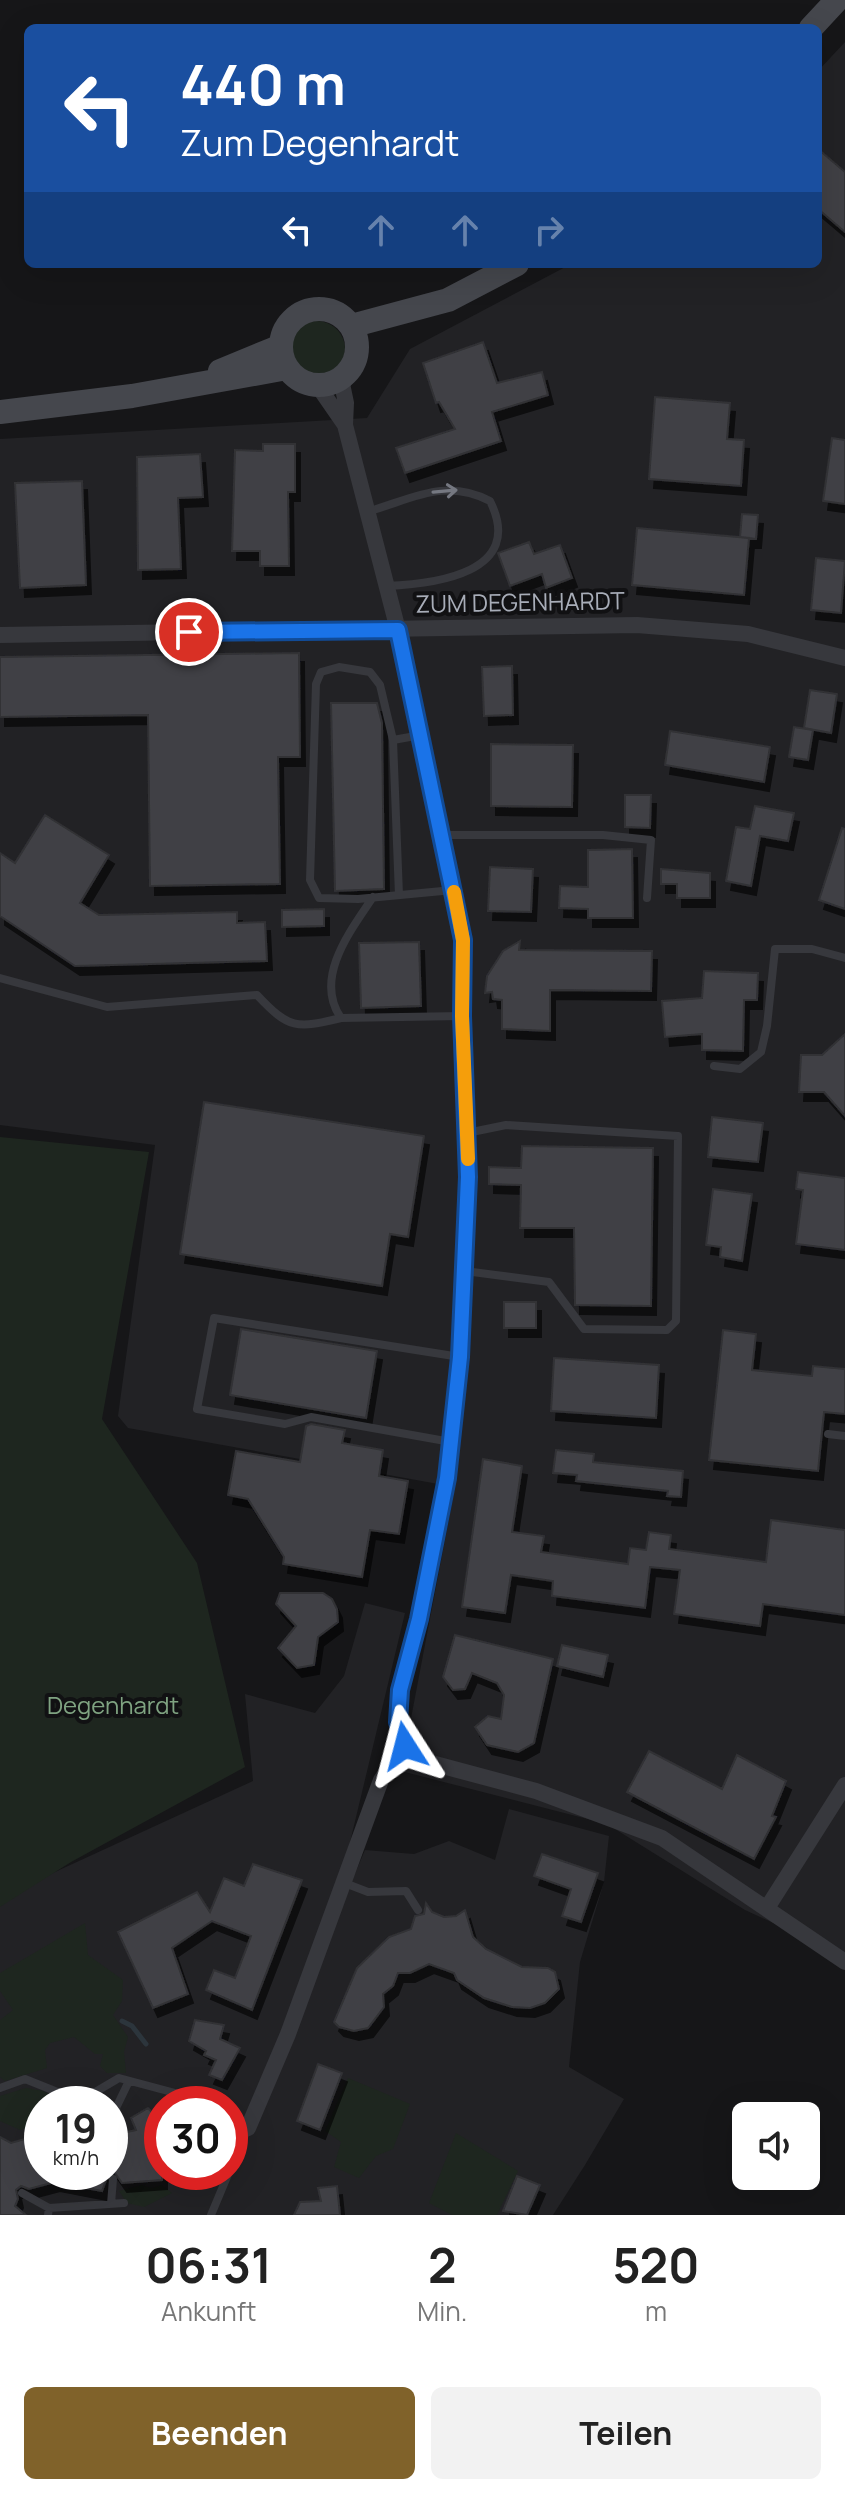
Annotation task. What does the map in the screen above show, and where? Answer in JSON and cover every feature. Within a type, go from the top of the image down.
[{"type":"main road","points":[[815,24],[837,0]]},
{"type":"main road","points":[[354,334],[448,300],[509,268]]},
{"type":"main road","points":[[309,311],[333,312],[354,334],[353,366],[330,382],[304,382],[284,357],[289,324],[309,311]]},
{"type":"main road","points":[[0,412],[63,406],[184,386],[284,357]]},
{"type":"street","points":[[330,382],[370,511],[422,735],[463,940],[462,1016],[467,1133],[460,1357],[447,1478],[419,1619],[400,1690],[398,1722],[405,1746],[424,1761],[536,1791],[662,1838],[845,1962]]},
{"type":"street","points":[[330,382],[346,403],[345,425]]},
{"type":"street","name":"ZUM DEGENHARDT","points":[[0,635],[637,625],[748,634],[845,658]]},
{"type":"street","points":[[248,2128],[288,2034],[341,1881],[381,1780],[405,1746]]},
{"type":"street","points":[[767,1908],[845,1785]]},
{"type":"lane","points":[[370,511],[437,490],[463,489],[490,501],[498,517],[494,545],[478,568],[451,578],[385,586]]},
{"type":"lane","points":[[399,895],[393,740],[380,685],[370,672],[339,667],[321,672],[316,684],[310,880],[319,898],[373,897],[399,895],[454,890]]},
{"type":"lane","points":[[393,740],[422,735]]},
{"type":"lane","points":[[443,835],[603,835],[651,840],[647,898]]},
{"type":"lane","points":[[341,1018],[334,1008],[333,972],[338,949],[373,897]]},
{"type":"lane","points":[[714,1066],[740,1069],[761,1052],[767,1026],[775,949],[812,949],[845,958]]},
{"type":"lane","points":[[0,978],[107,1007],[257,995],[282,1021],[305,1027],[341,1018],[462,1016]]},
{"type":"lane","points":[[465,1271],[549,1282],[584,1329],[667,1330],[676,1321],[678,1136],[506,1125],[467,1133]]},
{"type":"lane","points":[[451,1442],[311,1417],[285,1424],[197,1409],[214,1318],[460,1357]]},
{"type":"lane","points":[[828,1434],[845,1436]]},
{"type":"lane","points":[[341,1881],[368,1892],[406,1891],[418,1910]]},
{"type":"lane","points":[[106,2086],[119,2078],[148,2086]]},
{"type":"lane","points":[[0,2088],[25,2079],[42,2086]]},
{"type":"lane","points":[[127,2086],[129,2081]]},
{"type":"lane","points":[[111,2204],[112,2190]]},
{"type":"lane","points":[[211,2215],[221,2190]]},
{"type":"lane","points":[[22,2193],[48,2212],[124,2203]]},
{"type":"shaded area","points":[[845,42],[845,1956],[745,1910],[607,1824],[401,1771],[455,1487],[128,1428],[118,1416],[155,1145],[0,1125],[0,439],[367,418],[410,349],[563,268],[822,268],[822,67]]},
{"type":"shaded area","points":[[365,1603],[405,1613],[339,1888],[295,2015],[365,1850],[414,1854],[449,1841],[495,1860],[509,1809],[609,1836],[604,1882],[580,1962],[569,2067],[624,2099],[585,2165],[553,2215],[0,2215],[0,1902],[18,1889],[253,1781],[245,1694],[315,1713],[344,1676]]},
{"type":"green space","points":[[317,321],[336,330],[345,349],[336,368],[317,377],[298,368],[289,349],[298,330]]},
{"type":"green space","name":"Degenhardt","points":[[0,1137],[149,1152],[102,1419],[197,1563],[245,1767],[71,1862],[0,1907]]},
{"type":"green space","points":[[85,1923],[88,1955],[123,1980],[122,2001],[113,2015],[128,2037],[124,2052],[126,2073],[107,2073],[100,2066],[103,2054],[95,2054],[74,2037],[50,2043],[45,2050],[47,2068],[5,2081],[0,2077],[0,2020],[13,2010],[0,1991],[0,1973]]},
{"type":"green space","points":[[348,2078],[410,2104],[393,2149],[376,2156],[359,2178],[334,2167],[341,2142],[325,2131]]},
{"type":"green space","points":[[24,2089],[24,2129],[20,2130],[0,2121],[0,2096]]},
{"type":"green space","points":[[456,2133],[518,2171],[497,2215],[452,2215],[429,2203]]},
{"type":"green space","points":[[141,2185],[144,2190],[168,2190],[172,2193],[144,2207],[127,2203],[119,2191]]},
{"type":"building","points":[[822,152],[845,172],[845,232],[822,212]]},
{"type":"building","points":[[483,342],[497,383],[542,372],[548,395],[492,412],[501,441],[405,473],[396,448],[455,429],[439,402],[436,403],[423,363]]},
{"type":"building","points":[[655,397],[730,403],[727,439],[744,440],[741,486],[649,479]]},
{"type":"building","points":[[832,438],[845,440],[845,504],[823,501]]},
{"type":"building","points":[[263,444],[295,444],[295,492],[288,492],[289,566],[260,566],[260,551],[232,551],[235,450],[263,451]]},
{"type":"building","points":[[200,454],[203,497],[178,498],[181,569],[138,570],[137,457]]},
{"type":"building","points":[[82,481],[86,585],[20,588],[15,483]]},
{"type":"building","points":[[742,514],[758,515],[756,539],[740,537]]},
{"type":"building","points":[[637,528],[749,538],[744,595],[632,585]]},
{"type":"building","points":[[529,542],[534,554],[560,545],[572,578],[546,588],[542,574],[510,586],[498,553]]},
{"type":"building","points":[[816,558],[845,561],[841,613],[811,610]]},
{"type":"building","points":[[299,653],[300,757],[278,757],[280,884],[150,886],[148,715],[0,717],[0,657]]},
{"type":"building","points":[[512,666],[513,715],[484,716],[482,667]]},
{"type":"building","points":[[810,690],[837,694],[831,733],[804,728]]},
{"type":"building","points":[[331,703],[377,703],[382,723],[384,889],[335,891]]},
{"type":"building","points":[[794,727],[813,730],[808,760],[789,757]]},
{"type":"building","points":[[670,731],[770,747],[764,782],[665,765]]},
{"type":"building","points":[[491,744],[573,745],[572,807],[491,806]]},
{"type":"building","points":[[625,795],[651,795],[650,828],[625,827]]},
{"type":"building","points":[[755,806],[794,813],[788,841],[760,836],[751,886],[726,881],[736,827],[750,829]]},
{"type":"building","points":[[45,815],[109,855],[80,903],[99,915],[237,912],[237,923],[265,922],[267,961],[75,966],[0,916],[0,853],[15,863]]},
{"type":"building","points":[[842,828],[845,829],[845,909],[819,900]]},
{"type":"building","points":[[632,849],[633,918],[588,918],[588,909],[559,908],[560,886],[588,887],[588,850]]},
{"type":"building","points":[[490,867],[533,869],[531,912],[488,911]]},
{"type":"building","points":[[661,869],[710,873],[710,898],[677,898],[677,884],[661,884]]},
{"type":"building","points":[[324,909],[324,926],[282,927],[282,910]]},
{"type":"building","points":[[520,941],[519,950],[652,951],[651,991],[550,990],[550,1031],[502,1029],[502,1000],[493,999],[492,992],[485,993],[487,976],[503,951]]},
{"type":"building","points":[[419,942],[421,1006],[361,1008],[359,943]]},
{"type":"building","points":[[704,971],[758,973],[757,1000],[744,1000],[743,1051],[702,1050],[702,1034],[665,1037],[662,1001],[702,998]]},
{"type":"building","points":[[845,1034],[845,1116],[824,1092],[799,1092],[801,1055],[822,1055]]},
{"type":"building","points":[[204,1102],[424,1136],[408,1237],[390,1234],[382,1286],[180,1254]]},
{"type":"building","points":[[712,1117],[763,1123],[758,1162],[708,1157]]},
{"type":"building","points":[[522,1146],[653,1148],[651,1306],[575,1305],[574,1228],[520,1228],[521,1185],[489,1184],[489,1167],[521,1168]]},
{"type":"building","points":[[798,1172],[845,1178],[845,1250],[796,1244],[803,1190],[796,1189]]},
{"type":"building","points":[[713,1189],[752,1194],[742,1261],[720,1257],[721,1247],[706,1245]]},
{"type":"building","points":[[504,1302],[536,1302],[536,1328],[504,1328]]},
{"type":"building","points":[[241,1329],[377,1351],[366,1418],[230,1395]]},
{"type":"building","points":[[723,1330],[756,1334],[752,1370],[812,1376],[813,1366],[845,1369],[845,1414],[824,1412],[818,1471],[709,1460]]},
{"type":"building","points":[[554,1358],[659,1365],[656,1418],[551,1411]]},
{"type":"building","points":[[311,1424],[345,1430],[342,1443],[383,1450],[379,1476],[408,1481],[399,1534],[370,1530],[362,1577],[283,1564],[284,1557],[248,1499],[228,1495],[236,1451],[300,1462],[306,1426]]},
{"type":"building","points":[[556,1450],[594,1454],[593,1462],[683,1471],[681,1497],[667,1496],[668,1491],[576,1481],[577,1475],[553,1473]]},
{"type":"building","points":[[483,1459],[522,1466],[512,1532],[544,1536],[541,1552],[628,1564],[630,1548],[646,1550],[649,1532],[671,1535],[669,1549],[766,1562],[771,1520],[845,1530],[845,1615],[763,1604],[760,1626],[674,1614],[680,1570],[650,1567],[645,1608],[552,1596],[553,1581],[511,1575],[505,1613],[462,1607]]},
{"type":"building","points":[[280,1593],[323,1593],[332,1599],[337,1609],[338,1622],[318,1637],[314,1665],[297,1668],[278,1648],[296,1626],[276,1604]]},
{"type":"building","points":[[455,1635],[553,1659],[534,1743],[518,1752],[487,1745],[475,1727],[488,1716],[501,1719],[504,1695],[497,1683],[472,1673],[465,1689],[453,1690],[443,1677]]},
{"type":"building","points":[[562,1645],[608,1655],[603,1677],[557,1666]]},
{"type":"building","points":[[649,1751],[722,1789],[737,1755],[786,1781],[772,1816],[776,1817],[754,1859],[627,1792]]},
{"type":"building","points":[[542,1854],[598,1873],[581,1922],[562,1916],[571,1889],[534,1876]]},
{"type":"building","points":[[253,1864],[302,1880],[252,2010],[206,1990],[214,1970],[235,1978],[251,1936],[212,1921],[172,1948],[188,1994],[153,2008],[118,1932],[197,1892],[210,1912],[224,1878],[244,1886]]},
{"type":"building","points":[[426,1903],[432,1912],[444,1917],[456,1916],[465,1910],[473,1937],[486,1949],[522,1967],[548,1968],[555,1972],[559,1989],[545,2003],[530,2008],[512,2007],[484,1998],[457,1980],[454,1973],[429,1964],[410,1973],[398,1973],[393,1986],[383,1994],[384,2007],[368,2028],[354,2031],[339,2027],[334,2022],[357,1968],[389,1937],[411,1929],[415,1916],[424,1914]]},
{"type":"building","points":[[195,2020],[224,2025],[220,2039],[240,2048],[222,2080],[209,2075],[216,2060],[204,2055],[206,2051],[189,2041]]},
{"type":"building","points":[[318,2064],[342,2073],[320,2130],[297,2121]]},
{"type":"building","points":[[144,2110],[144,2181],[128,2183],[128,2132],[136,2130],[131,2118]]},
{"type":"building","points":[[0,2137],[11,2143],[24,2139],[24,2187],[16,2190],[18,2199],[15,2206],[26,2215],[0,2215]]},
{"type":"building","points":[[517,2176],[540,2185],[527,2215],[503,2211]]},
{"type":"building","points":[[337,2186],[340,2215],[294,2215],[300,2202],[321,2201],[318,2188]]},
{"type":"waterway","points":[[122,2021],[132,2026],[146,2044]]},
{"type":"slow traffic","points":[[454,892],[463,940],[462,1016],[468,1159]]},
{"type":"route","points":[[189,632],[398,630],[434,787],[463,940],[462,1016],[468,1177],[460,1357],[447,1478],[419,1619],[400,1690],[398,1722],[405,1746]]}]
